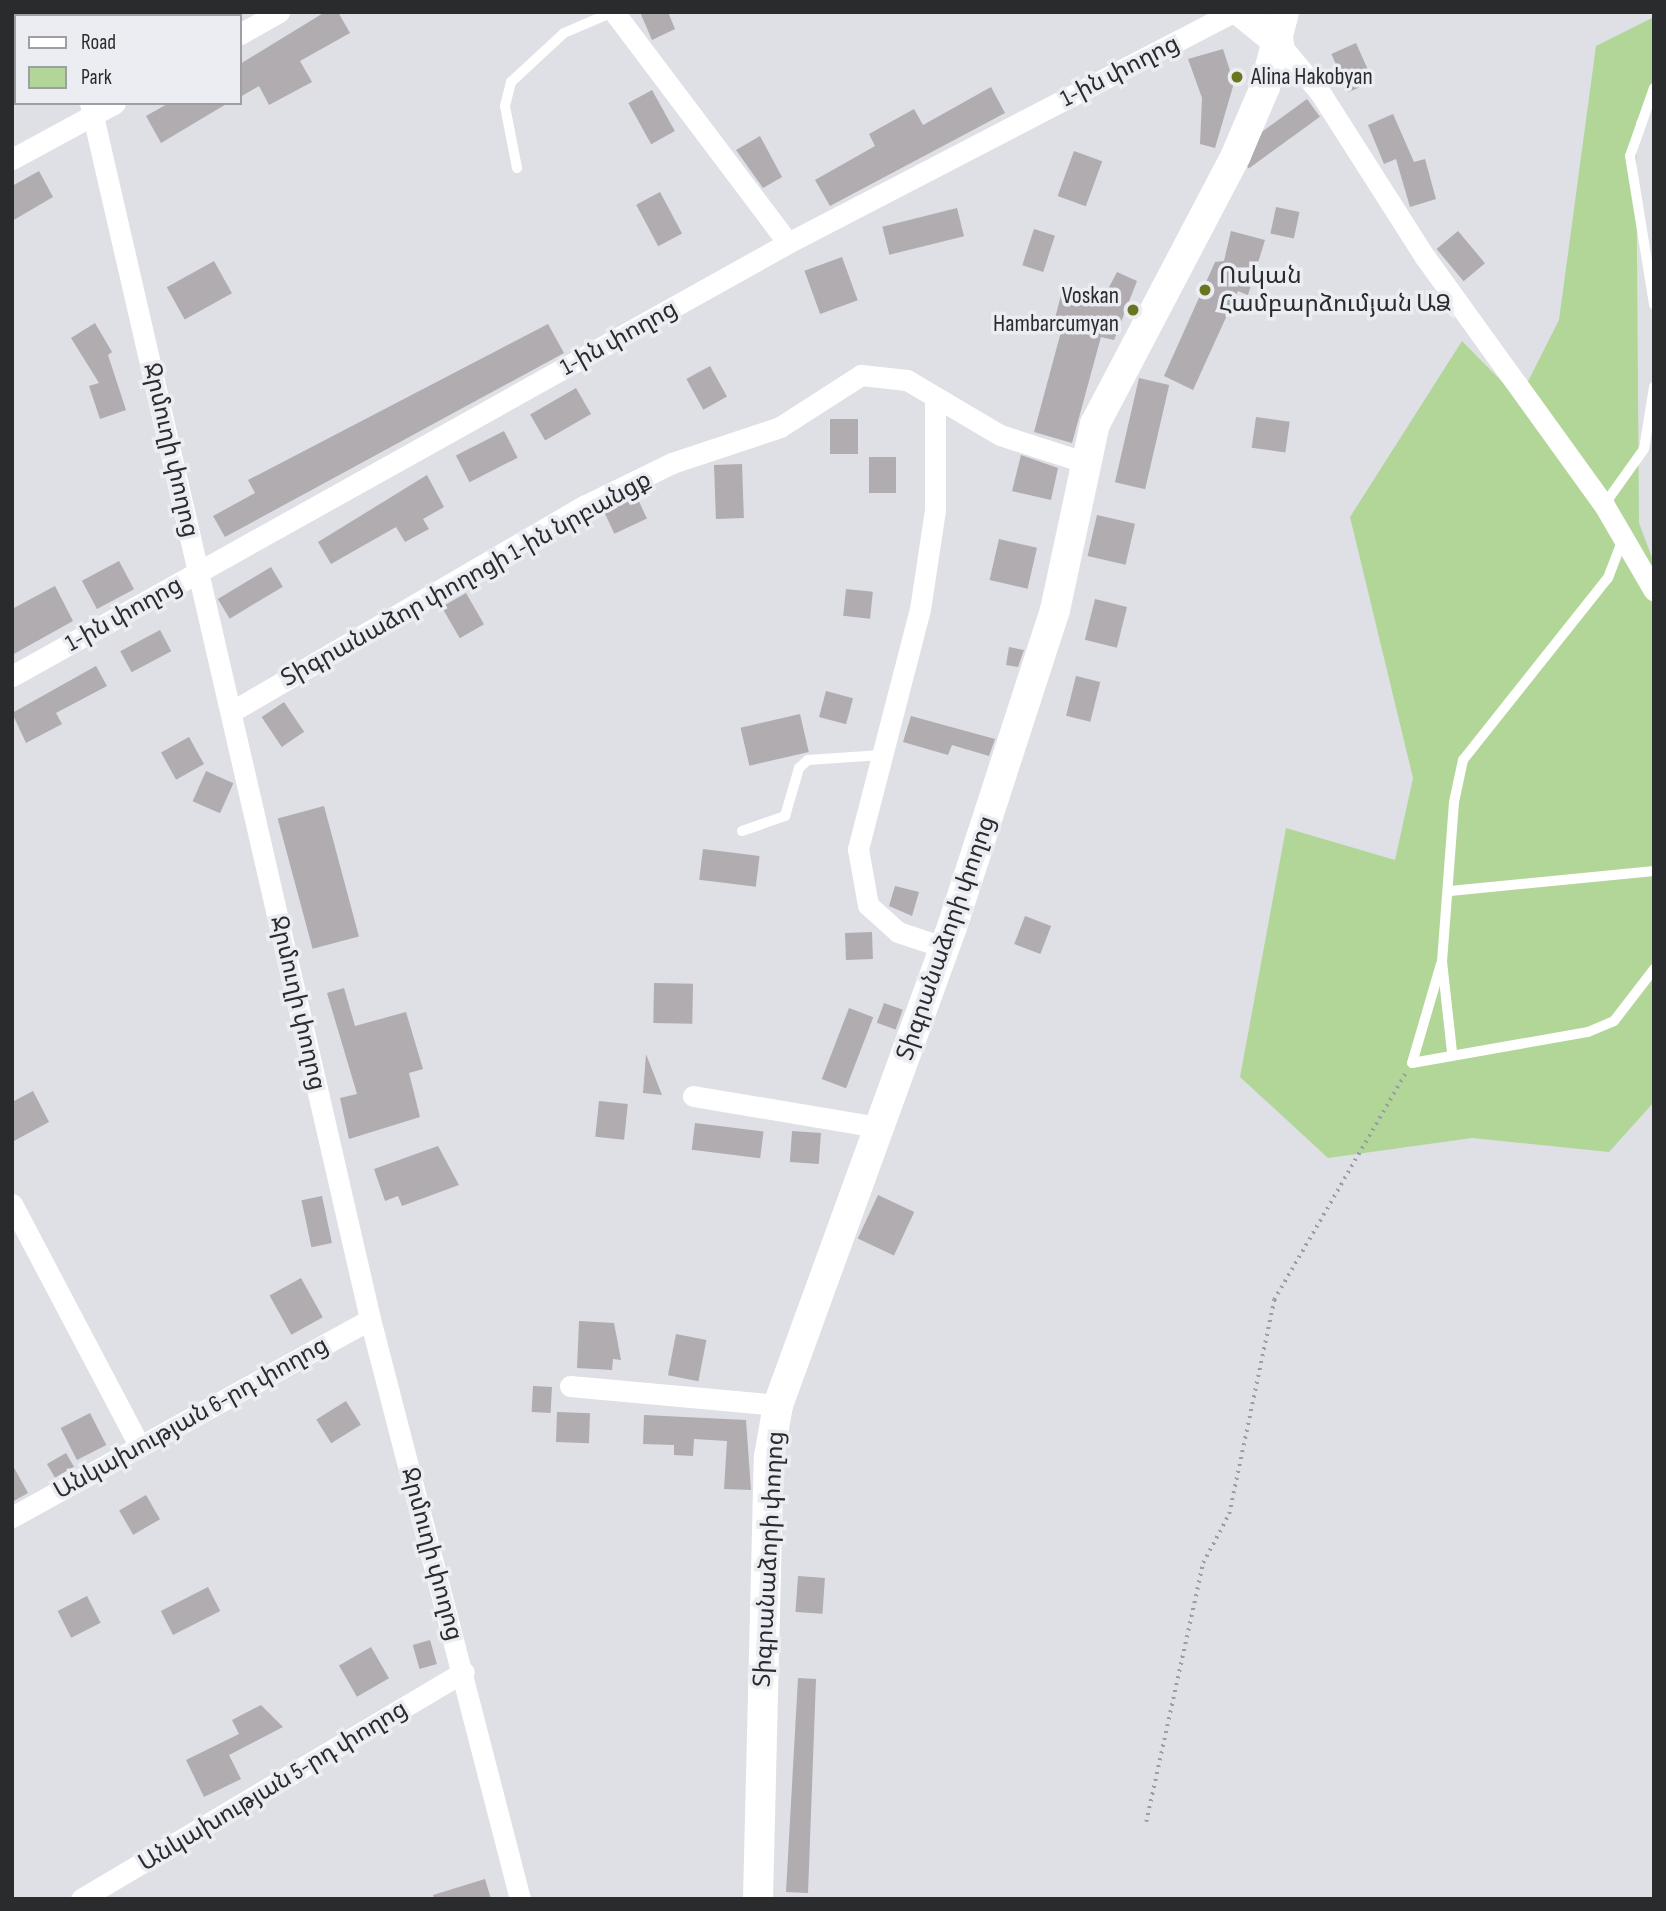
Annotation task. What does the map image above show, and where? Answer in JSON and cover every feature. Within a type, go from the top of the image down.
[{"type":"main road","points":[[1241,12],[1279,43]]},
{"type":"main road","name":"Տիգրանաձորի փողոց","points":[[758,1899],[769,1457],[778,1405],[946,948],[1055,610],[1084,462],[1095,424],[1236,155],[1279,43],[1284,12]]},
{"type":"street","points":[[242,33],[279,12]]},
{"type":"street","points":[[613,12],[788,243]]},
{"type":"street","name":"1-ին փողոց","points":[[12,676],[788,243],[1233,12]]},
{"type":"street","points":[[1279,43],[1604,505],[1654,591]]},
{"type":"street","points":[[12,159],[92,109]]},
{"type":"street","name":"Ջրմուղի փողոց","points":[[92,109],[370,1319],[464,1672],[520,1899]]},
{"type":"street","name":"Տիգրանաձոր փողոցի 1-ին նրբանցք","points":[[231,712],[584,506],[672,463],[780,427],[861,375],[907,380],[935,401],[1000,435],[1084,462]]},
{"type":"street","points":[[935,401],[935,510],[928,559],[858,849],[868,905],[898,932],[946,948]]},
{"type":"street","points":[[693,1096],[878,1127]]},
{"type":"street","points":[[12,1204],[139,1445]]},
{"type":"street","name":"Անկախության 6-րդ փողոց","points":[[12,1517],[370,1319]]},
{"type":"street","points":[[570,1386],[778,1405]]},
{"type":"street","name":"Անկախության 5-րդ փողոց","points":[[81,1899],[464,1672]]},
{"type":"lane","points":[[517,168],[505,106],[511,82],[564,33],[613,12]]},
{"type":"lane","points":[[1654,88],[1630,156],[1654,305]]},
{"type":"lane","points":[[1604,505],[1644,449],[1654,387]]},
{"type":"lane","points":[[1412,1063],[1442,962],[1450,891],[1454,802],[1463,760],[1608,578],[1623,538]]},
{"type":"lane","points":[[742,831],[785,816],[799,768],[808,760],[881,755]]},
{"type":"lane","points":[[1450,891],[1654,871]]},
{"type":"lane","points":[[1442,962],[1452,1052]]},
{"type":"lane","points":[[1412,1063],[1452,1052],[1588,1032],[1614,1021],[1654,969]]},
{"type":"path","points":[[1146,1822],[1203,1563],[1229,1514],[1273,1300],[1412,1063]]},
{"type":"green space","points":[[1654,17],[1654,108],[1636,121],[1639,523],[1654,563],[1654,1102],[1609,1152],[1472,1138],[1328,1158],[1240,1077],[1286,828],[1395,860],[1413,778],[1350,517],[1462,341],[1519,399],[1559,320],[1596,46]]},
{"type":"building","points":[[325,12],[338,12],[350,33],[300,61],[312,82],[269,105],[259,86],[242,96],[242,63]]},
{"type":"building","points":[[640,12],[668,12],[675,29],[652,40]]},
{"type":"building","points":[[1356,43],[1373,81],[1348,92],[1331,54]]},
{"type":"building","points":[[1223,49],[1234,83],[1215,148],[1200,144],[1202,98],[1188,59]]},
{"type":"building","points":[[991,87],[1005,113],[830,206],[815,180],[875,146],[869,134],[914,109],[923,125]]},
{"type":"building","points":[[652,90],[675,131],[651,144],[628,103]]},
{"type":"building","points":[[1307,99],[1320,117],[1249,169],[1236,151]]},
{"type":"building","points":[[165,105],[225,105],[161,143],[146,116]]},
{"type":"building","points":[[1393,114],[1414,162],[1425,159],[1436,199],[1410,207],[1396,159],[1384,164],[1368,125]]},
{"type":"building","points":[[760,136],[782,177],[763,188],[736,150]]},
{"type":"building","points":[[1074,151],[1102,161],[1086,206],[1058,196]]},
{"type":"building","points":[[39,171],[53,197],[12,221],[12,186]]},
{"type":"building","points":[[660,192],[682,233],[658,246],[636,205]]},
{"type":"building","points":[[1276,207],[1299,212],[1294,238],[1270,233]]},
{"type":"building","points":[[957,208],[964,236],[889,255],[882,227]]},
{"type":"building","points":[[1034,229],[1055,236],[1043,272],[1022,265]]},
{"type":"building","points":[[1231,231],[1265,240],[1248,295],[1238,291],[1193,390],[1164,376],[1215,262],[1224,261]]},
{"type":"building","points":[[1458,231],[1485,263],[1464,281],[1437,249]]},
{"type":"building","points":[[842,257],[858,300],[820,314],[804,271]]},
{"type":"building","points":[[214,261],[232,293],[185,320],[167,287]]},
{"type":"building","points":[[1117,272],[1137,281],[1114,340],[1101,337],[1072,443],[1034,432],[1062,328],[1053,326],[1063,287],[1104,297]]},
{"type":"building","points":[[95,323],[112,352],[108,355],[126,410],[100,419],[89,386],[99,383],[71,338]]},
{"type":"building","points":[[548,324],[564,353],[225,537],[213,516],[255,493],[248,480]]},
{"type":"building","points":[[710,366],[727,397],[703,410],[686,379]]},
{"type":"building","points":[[1139,378],[1169,385],[1145,489],[1115,482]]},
{"type":"building","points":[[576,388],[591,414],[545,440],[530,414]]},
{"type":"building","points":[[1256,417],[1290,422],[1285,452],[1252,448]]},
{"type":"building","points":[[830,419],[858,419],[858,454],[830,454]]},
{"type":"building","points":[[504,431],[518,458],[470,482],[456,456]]},
{"type":"building","points":[[1021,455],[1058,468],[1051,500],[1012,491]]},
{"type":"building","points":[[869,457],[896,457],[896,493],[869,493]]},
{"type":"building","points":[[742,464],[744,518],[716,519],[714,465]]},
{"type":"building","points":[[427,475],[444,507],[423,519],[429,529],[405,542],[396,527],[331,564],[318,542]]},
{"type":"building","points":[[636,495],[647,519],[614,534],[603,510]]},
{"type":"building","points":[[1097,515],[1135,524],[1126,565],[1088,556]]},
{"type":"building","points":[[999,539],[1037,548],[1028,589],[990,580]]},
{"type":"building","points":[[119,561],[134,589],[97,609],[82,581]]},
{"type":"building","points":[[271,567],[283,587],[230,619],[218,599]]},
{"type":"building","points":[[55,586],[73,621],[12,655],[12,609]]},
{"type":"building","points":[[846,589],[873,592],[870,619],[843,616]]},
{"type":"building","points":[[466,593],[484,624],[460,638],[442,607]]},
{"type":"building","points":[[1095,599],[1127,607],[1117,648],[1085,640]]},
{"type":"building","points":[[160,630],[171,651],[132,672],[120,651]]},
{"type":"building","points":[[1009,647],[1024,650],[1018,667],[1006,665]]},
{"type":"building","points":[[96,666],[107,686],[56,713],[62,724],[26,743],[12,713]]},
{"type":"building","points":[[1076,676],[1100,682],[1090,722],[1066,716]]},
{"type":"building","points":[[826,691],[853,698],[846,724],[819,717]]},
{"type":"building","points":[[284,702],[304,732],[282,747],[262,717]]},
{"type":"building","points":[[800,714],[809,752],[749,766],[741,728]]},
{"type":"building","points":[[911,716],[995,739],[989,756],[952,745],[948,755],[903,742]]},
{"type":"building","points":[[189,737],[204,764],[176,780],[161,753]]},
{"type":"building","points":[[206,771],[233,783],[220,813],[193,801]]},
{"type":"building","points":[[324,806],[359,936],[313,949],[278,818]]},
{"type":"building","points":[[703,849],[760,856],[756,887],[699,880]]},
{"type":"building","points":[[895,886],[919,892],[912,916],[889,906]]},
{"type":"building","points":[[1025,916],[1051,926],[1040,954],[1014,944]]},
{"type":"building","points":[[872,932],[873,959],[846,960],[845,933]]},
{"type":"building","points":[[654,983],[693,984],[692,1024],[653,1023]]},
{"type":"building","points":[[344,988],[355,1026],[406,1012],[423,1069],[409,1073],[420,1117],[349,1139],[340,1098],[357,1094],[327,993]]},
{"type":"building","points":[[884,1003],[903,1010],[896,1030],[877,1023]]},
{"type":"building","points":[[849,1008],[873,1017],[846,1088],[822,1079]]},
{"type":"building","points":[[646,1054],[662,1095],[643,1093]]},
{"type":"building","points":[[33,1091],[49,1122],[12,1142],[12,1102]]},
{"type":"building","points":[[599,1101],[628,1104],[624,1140],[595,1137]]},
{"type":"building","points":[[695,1123],[763,1131],[760,1158],[692,1150]]},
{"type":"building","points":[[792,1131],[821,1133],[819,1164],[790,1162]]},
{"type":"building","points":[[438,1146],[459,1185],[402,1206],[398,1196],[385,1201],[374,1169]]},
{"type":"building","points":[[878,1195],[914,1212],[894,1255],[858,1239]]},
{"type":"building","points":[[322,1196],[332,1243],[311,1247],[301,1200]]},
{"type":"building","points":[[301,1278],[323,1317],[291,1335],[270,1295]]},
{"type":"building","points":[[579,1321],[614,1323],[621,1360],[613,1359],[612,1370],[577,1368]]},
{"type":"building","points":[[676,1334],[706,1340],[698,1381],[668,1375]]},
{"type":"building","points":[[533,1386],[552,1387],[551,1413],[532,1412]]},
{"type":"building","points":[[346,1401],[361,1425],[331,1443],[316,1420]]},
{"type":"building","points":[[557,1412],[590,1413],[589,1443],[556,1442]]},
{"type":"building","points":[[90,1413],[106,1445],[77,1460],[61,1428]]},
{"type":"building","points":[[644,1415],[746,1420],[751,1490],[724,1489],[727,1441],[694,1439],[693,1456],[674,1455],[674,1445],[643,1444]]},
{"type":"building","points":[[66,1453],[74,1467],[55,1478],[47,1464]]},
{"type":"building","points":[[12,1464],[28,1493],[12,1502]]},
{"type":"building","points":[[146,1495],[160,1519],[133,1535],[119,1510]]},
{"type":"building","points":[[798,1576],[825,1578],[822,1614],[795,1612]]},
{"type":"building","points":[[208,1587],[220,1611],[173,1635],[161,1611]]},
{"type":"building","points":[[87,1596],[101,1623],[71,1638],[58,1611]]},
{"type":"building","points":[[430,1640],[437,1664],[420,1669],[413,1645]]},
{"type":"building","points":[[371,1647],[389,1678],[357,1697],[339,1666]]},
{"type":"building","points":[[798,1678],[816,1679],[808,1893],[786,1892]]},
{"type":"building","points":[[261,1705],[283,1727],[229,1755],[241,1779],[204,1797],[186,1760],[239,1734],[232,1720]]},
{"type":"building","points":[[485,1879],[491,1899],[434,1899],[433,1895]]},
{"type":"place","name":"Alina Hakobyan","points":[[1237,77]]},
{"type":"place","name":"Ոսկան Համբարձումյան ԱՁ","points":[[1205,290]]},
{"type":"place","name":"Voskan Hambarcumyan","points":[[1133,310]]}]
